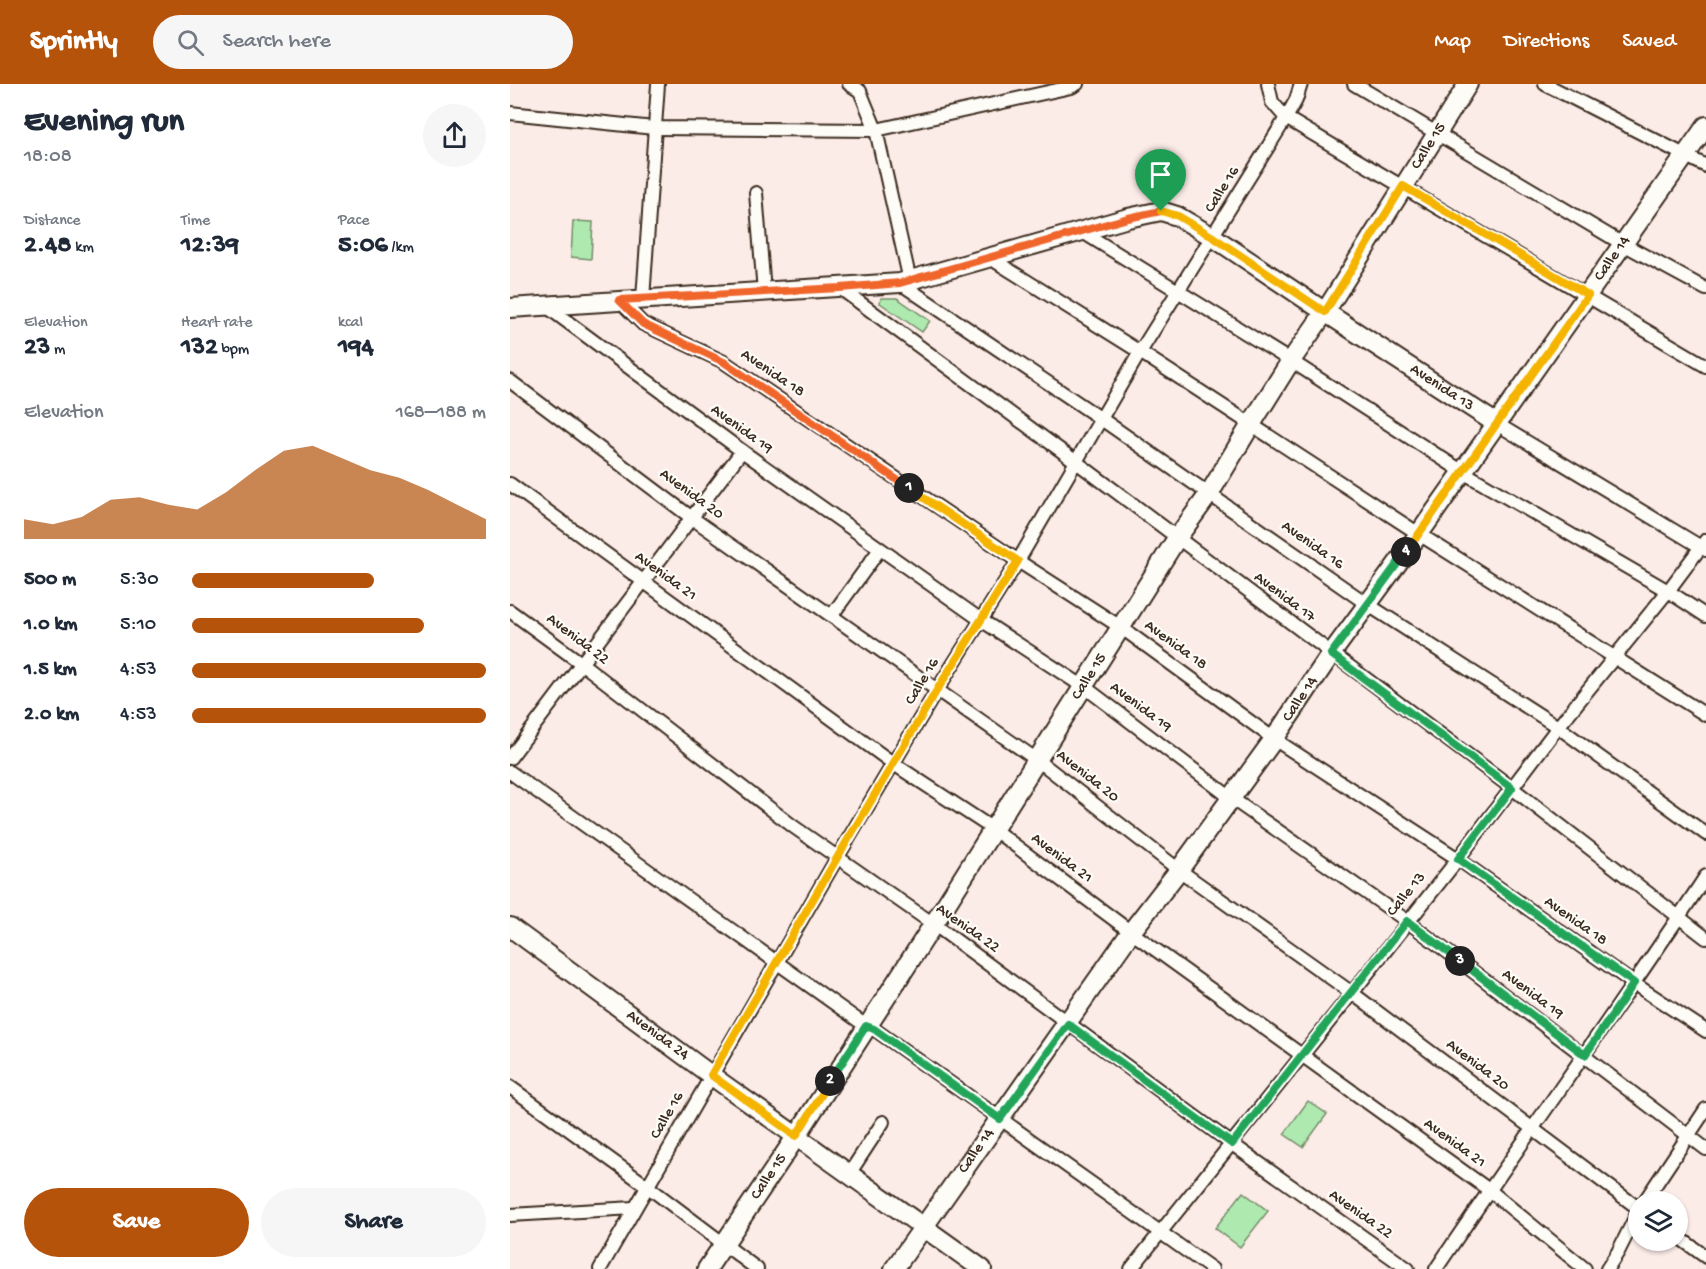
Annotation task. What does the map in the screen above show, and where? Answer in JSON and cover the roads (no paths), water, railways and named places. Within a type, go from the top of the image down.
[{"type":"street","points":[[643,299],[658,84]]},
{"type":"street","points":[[849,84],[862,88],[876,130],[905,282]]},
{"type":"street","points":[[510,113],[654,128],[876,130],[1077,84]]},
{"type":"street","points":[[1268,84],[1272,102],[1286,118],[1706,366]]},
{"type":"street","name":"Calle 16","points":[[600,1269],[837,858],[937,690],[1018,561],[1140,352],[1286,118],[1296,100],[1301,84]]},
{"type":"street","points":[[1354,84],[1623,244],[1706,289]]},
{"type":"street","name":"Calle 15","points":[[707,1269],[933,925],[1177,538],[1209,494],[1290,362],[1325,312],[1468,84]]},
{"type":"street","points":[[1545,84],[1706,166]]},
{"type":"street","name":"Calle 14","points":[[894,1269],[1131,932],[1274,739],[1331,654],[1419,534],[1706,126]]},
{"type":"street","points":[[756,193],[764,292]]},
{"type":"street","name":"Avenida 13","points":[[510,308],[905,282],[1082,231],[1161,211],[1178,216],[1213,237],[1497,424],[1704,546]]},
{"type":"street","points":[[1082,231],[1463,472],[1668,591],[1706,616]]},
{"type":"street","points":[[990,258],[1140,352],[1250,426],[1419,534],[1706,715]]},
{"type":"street","name":"Avenida 16","points":[[905,282],[1367,604],[1558,727],[1706,834]]},
{"type":"street","name":"Avenida 17","points":[[840,288],[1512,788],[1706,938]]},
{"type":"street","name":"Avenida 18","points":[[619,300],[643,324],[724,362],[1018,561],[1122,628],[1274,739],[1458,859],[1634,983],[1706,1030]]},
{"type":"street","name":"Avenida 19","points":[[545,305],[742,452],[981,620],[1084,688],[1232,798],[1407,921],[1706,1149]]},
{"type":"street","name":"Avenida 20","points":[[510,381],[692,518],[1037,761],[1179,870],[1352,993],[1628,1202]]},
{"type":"street","points":[[510,758],[742,452]]},
{"type":"street","name":"Avenida 21","points":[[510,484],[894,764],[993,829],[1131,932],[1489,1190],[1585,1269]]},
{"type":"street","name":"Calle 13","points":[[1131,1269],[1458,859],[1613,657],[1704,546]]},
{"type":"street","points":[[832,615],[880,549]]},
{"type":"street","name":"Avenida 22","points":[[510,611],[837,858],[1408,1269]]},
{"type":"street","points":[[510,772],[1212,1269]]},
{"type":"street","points":[[1436,1269],[1489,1190],[1534,1130],[1706,876]]},
{"type":"street","name":"Avenida 24","points":[[510,927],[711,1075],[982,1269]]},
{"type":"street","points":[[510,1087],[757,1269]]},
{"type":"street","points":[[1651,1191],[1706,1109]]},
{"type":"street","points":[[849,1174],[884,1122]]},
{"type":"street","points":[[510,1215],[634,1208]]},
{"type":"street","points":[[1607,1269],[1628,1231]]},
{"type":"street","points":[[1688,1244],[1706,1257]]}]
